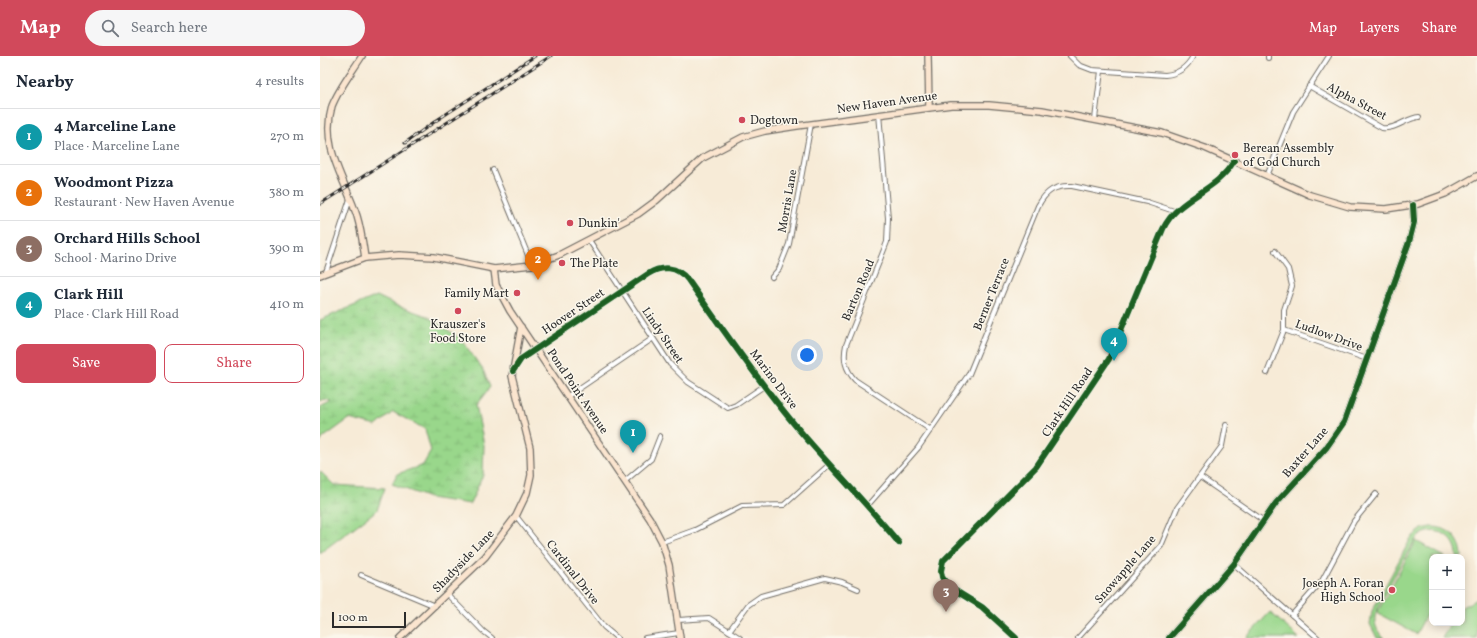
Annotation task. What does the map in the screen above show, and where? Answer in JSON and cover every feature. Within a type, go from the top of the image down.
[{"type":"main road","points":[[362,56],[337,96],[329,121],[328,138],[331,157],[359,223],[365,258]]},
{"type":"main road","points":[[928,56],[929,107]]},
{"type":"main road","name":"New Haven Avenue","points":[[320,275],[365,258],[417,255],[494,269],[532,265],[559,255],[589,240],[650,206],[693,167],[723,146],[750,135],[811,124],[951,105],[989,105],[1042,110],[1145,128],[1177,137],[1319,198],[1350,207],[1386,209],[1413,205],[1445,194],[1477,176]]},
{"type":"main road","name":"Baxter Lane","points":[[1169,638],[1234,564],[1283,494],[1331,442],[1348,412],[1409,242],[1414,222],[1413,205]]},
{"type":"main road","name":"Pond Point Avenue","points":[[494,269],[498,290],[521,327],[646,513],[662,542],[670,572],[680,636]]},
{"type":"main road","name":"Shadyside Lane","points":[[400,638],[485,557],[516,516],[529,483],[531,457],[529,436],[513,380],[513,371],[521,327]]},
{"type":"street","points":[[1070,56],[1084,68],[1101,71],[1169,74],[1183,69],[1192,56]]},
{"type":"street","points":[[1267,176],[1293,112],[1329,56]]},
{"type":"street","points":[[1095,119],[1101,71]]},
{"type":"street","name":"Alpha Street","points":[[1309,86],[1382,128],[1392,127],[1419,116]]},
{"type":"street","name":"Barton Road","points":[[879,114],[888,218],[887,242],[846,345],[844,358],[848,370],[855,380],[931,430]]},
{"type":"street","name":"Morris Lane","points":[[772,277],[779,269],[789,244],[811,124]]},
{"type":"street","name":"Clark Hill Road","points":[[1016,638],[982,607],[948,586],[942,577],[944,561],[1036,467],[1109,359],[1163,229],[1174,211],[1217,182],[1234,161]]},
{"type":"street","points":[[492,170],[532,265]]},
{"type":"street","name":"Berner Terrace","points":[[868,505],[918,448],[969,374],[1038,206],[1049,191],[1059,186],[1072,186],[1132,198],[1174,211]]},
{"type":"street","points":[[326,272],[350,199]]},
{"type":"street","name":"Lindy Street","points":[[589,240],[652,339],[676,372],[726,407],[736,406],[764,386]]},
{"type":"street","points":[[1267,373],[1284,330],[1284,310],[1292,284],[1288,269],[1275,251]]},
{"type":"street","name":"Marino Drive","points":[[622,291],[657,269],[668,268],[680,272],[688,280],[791,421],[868,505],[899,543]]},
{"type":"street","name":"Hoover Street","points":[[536,349],[622,291]]},
{"type":"street","name":"Ludlow Drive","points":[[1284,330],[1367,360]]},
{"type":"street","points":[[568,396],[652,339]]},
{"type":"street","points":[[513,371],[518,362],[536,349]]},
{"type":"street","name":"Snowapple Lane","points":[[1078,638],[1161,546],[1177,508],[1222,446],[1226,425]]},
{"type":"street","points":[[625,481],[651,459],[660,436]]},
{"type":"street","points":[[662,542],[695,530],[742,506],[784,505],[830,464]]},
{"type":"street","points":[[1200,477],[1264,521]]},
{"type":"street","points":[[1292,615],[1322,580],[1354,521],[1376,494]]},
{"type":"street","name":"Cardinal Drive","points":[[516,516],[604,627],[617,638]]},
{"type":"street","points":[[1234,564],[1318,638]]},
{"type":"street","points":[[361,575],[435,606]]},
{"type":"street","points":[[729,631],[748,605],[761,596],[825,578],[842,582],[858,589]]},
{"type":"street","points":[[447,594],[483,631],[492,638]]},
{"type":"street","points":[[678,620],[709,618],[740,638]]},
{"type":"street","points":[[645,638],[680,636]]},
{"type":"green space","points":[[377,296],[398,306],[427,316],[461,339],[483,370],[490,387],[476,405],[484,445],[483,475],[470,504],[429,498],[392,484],[397,474],[423,465],[431,451],[425,429],[393,412],[376,426],[349,419],[323,438],[320,443],[320,408],[332,402],[325,400],[320,402],[320,320]]},
{"type":"green space","points":[[320,471],[334,485],[385,488],[377,510],[320,553]]},
{"type":"green space","points":[[1437,527],[1448,531],[1457,539],[1462,554],[1457,554],[1454,543],[1444,534],[1431,531],[1418,537],[1402,562],[1377,610],[1375,622],[1378,631],[1384,638],[1377,638],[1370,624],[1372,611],[1411,538],[1422,529]]},
{"type":"green space","points":[[1416,541],[1440,554],[1429,554],[1429,610],[1416,634],[1377,613]]},
{"type":"green space","points":[[1477,599],[1477,638],[1442,638],[1449,626],[1465,626],[1465,605]]},
{"type":"green space","points":[[1270,612],[1299,638],[1246,638]]},
{"type":"railway","points":[[405,143],[437,120],[535,56]]},
{"type":"railway","points":[[320,204],[551,56]]},
{"type":"cycle path","points":[[1016,638],[982,607],[948,586],[942,577],[941,571],[943,561],[1036,467],[1109,359],[1163,229],[1170,218],[1187,201],[1207,188],[1226,172],[1234,161]]},
{"type":"cycle path","points":[[1169,638],[1234,564],[1276,503],[1326,448],[1344,422],[1409,242],[1414,222],[1413,205]]},
{"type":"cycle path","points":[[513,371],[521,359],[653,271],[669,268],[679,272],[688,280],[725,333],[790,419],[899,543]]},
{"type":"place","name":"Dogtown","points":[[742,120]]},
{"type":"place","name":"Berean Assembly of God Church","points":[[1235,155]]},
{"type":"place","name":"Dunkin'","points":[[570,223]]},
{"type":"place","name":"The Plate","points":[[562,263]]},
{"type":"place","name":"Woodmont Pizza","points":[[538,280]]},
{"type":"place","name":"Family Mart","points":[[517,293]]},
{"type":"place","name":"Krauszer's Food Store","points":[[458,311]]},
{"type":"place","name":"Clark Hill","points":[[1114,361]]},
{"type":"place","name":"4 Marceline Lane","points":[[633,453]]},
{"type":"place","name":"Joseph A. Foran High School","points":[[1392,590]]},
{"type":"place","name":"Orchard Hills School","points":[[946,612]]}]
